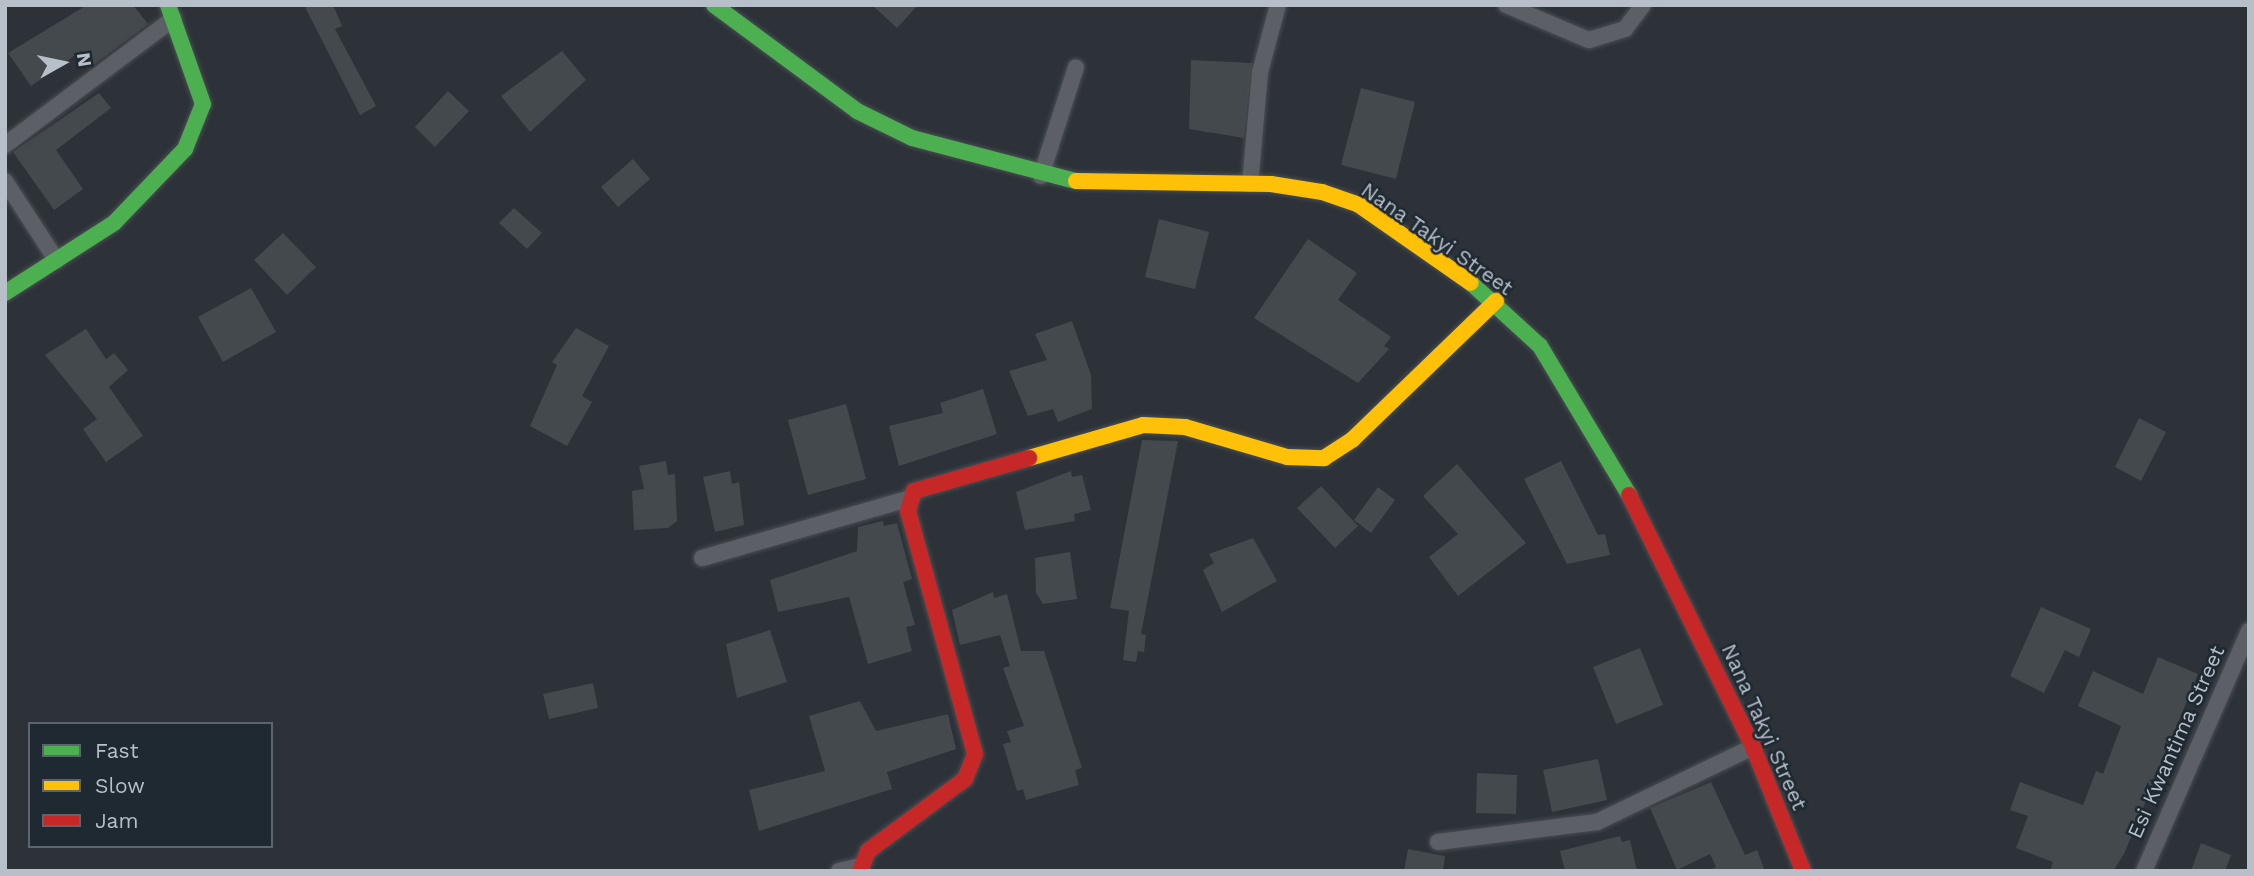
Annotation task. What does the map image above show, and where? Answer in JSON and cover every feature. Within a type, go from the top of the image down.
[{"type":"street","name":"Nana Takyi Street","points":[[714,5],[857,111],[912,138],[1041,176],[1102,184],[1250,184],[1322,192],[1359,205],[1496,302],[1540,346],[1610,457],[1753,747],[1803,871]]},
{"type":"street","points":[[1250,184],[1260,72],[1279,5]]},
{"type":"street","points":[[1506,5],[1589,40],[1625,29],[1643,5]]},
{"type":"street","points":[[5,145],[171,12],[199,83],[201,119],[185,149],[114,223],[5,293]]},
{"type":"street","points":[[1041,176],[1076,67]]},
{"type":"street","points":[[5,181],[57,261]]},
{"type":"street","points":[[702,558],[908,499],[914,491],[977,469],[1143,425],[1185,427],[1287,457],[1324,458],[1353,439],[1496,302]]},
{"type":"street","points":[[839,871],[860,868],[868,851],[965,779],[975,754],[908,499]]},
{"type":"street","name":"Esi Kwantima Street","points":[[2144,871],[2249,631]]},
{"type":"street","points":[[1438,842],[1597,822],[1753,747]]},
{"type":"building","points":[[87,5],[133,5],[148,24],[92,66],[81,51],[31,86],[8,53]]},
{"type":"building","points":[[304,5],[333,5],[342,26],[335,29],[376,106],[360,115]]},
{"type":"building","points":[[872,5],[918,5],[897,28]]},
{"type":"building","points":[[562,51],[586,80],[530,132],[501,96]]},
{"type":"building","points":[[1191,60],[1252,63],[1244,138],[1189,129]]},
{"type":"building","points":[[1361,88],[1415,102],[1396,179],[1341,165]]},
{"type":"building","points":[[448,91],[469,111],[435,147],[415,127]]},
{"type":"building","points":[[99,93],[111,108],[56,150],[83,189],[54,210],[13,152]]},
{"type":"building","points":[[633,159],[650,179],[618,207],[601,187]]},
{"type":"building","points":[[514,208],[542,233],[527,249],[499,223]]},
{"type":"building","points":[[1159,219],[1209,232],[1195,289],[1145,277]]},
{"type":"building","points":[[283,233],[316,267],[287,295],[254,260]]},
{"type":"building","points":[[1308,239],[1357,273],[1338,300],[1391,337],[1384,346],[1389,349],[1358,383],[1254,318]]},
{"type":"building","points":[[251,288],[276,332],[223,362],[198,317]]},
{"type":"building","points":[[1072,321],[1091,375],[1092,409],[1058,422],[1053,409],[1028,416],[1009,371],[1047,360],[1035,334]]},
{"type":"building","points":[[576,328],[609,346],[582,396],[592,402],[567,446],[530,426],[557,365],[552,362]]},
{"type":"building","points":[[86,329],[106,359],[114,353],[128,370],[109,387],[143,436],[106,462],[83,429],[97,419],[45,355]]},
{"type":"building","points":[[983,389],[997,434],[899,466],[889,426],[943,413],[940,403]]},
{"type":"building","points":[[846,404],[866,479],[808,495],[788,420]]},
{"type":"building","points":[[2139,418],[2166,432],[2141,481],[2115,467]]},
{"type":"building","points":[[1142,440],[1178,441],[1141,634],[1146,635],[1144,652],[1138,651],[1136,662],[1123,660],[1129,611],[1110,608]]},
{"type":"building","points":[[666,461],[668,475],[675,474],[677,521],[668,528],[634,530],[632,491],[644,489],[639,466]]},
{"type":"building","points":[[1561,461],[1598,535],[1605,534],[1610,555],[1567,564],[1524,479]]},
{"type":"building","points":[[1457,464],[1526,543],[1458,596],[1429,557],[1458,534],[1423,496]]},
{"type":"building","points":[[730,471],[732,484],[739,482],[744,525],[715,532],[703,477]]},
{"type":"building","points":[[1071,471],[1072,477],[1082,475],[1091,510],[1074,514],[1075,521],[1025,530],[1016,492]]},
{"type":"building","points":[[1321,486],[1358,526],[1335,548],[1297,508]]},
{"type":"building","points":[[1378,487],[1395,500],[1371,533],[1354,520]]},
{"type":"building","points":[[883,521],[884,526],[897,523],[912,579],[903,582],[915,625],[906,627],[912,651],[868,664],[849,597],[778,612],[770,580],[857,551],[858,527]]},
{"type":"building","points":[[1253,538],[1277,581],[1222,612],[1203,570],[1214,563],[1209,554]]},
{"type":"building","points":[[1070,552],[1077,599],[1043,604],[1036,593],[1035,558]]},
{"type":"building","points":[[993,592],[994,598],[1007,594],[1021,651],[1044,651],[1082,768],[1075,770],[1079,785],[1026,800],[1023,789],[1017,791],[1003,744],[1011,742],[1007,731],[1024,726],[1003,668],[1010,666],[1000,635],[960,645],[952,610]]},
{"type":"building","points":[[2041,607],[2091,629],[2079,657],[2065,650],[2044,693],[2010,676]]},
{"type":"building","points":[[770,630],[787,682],[737,698],[726,644]]},
{"type":"building","points":[[1640,648],[1663,705],[1616,724],[1593,667]]},
{"type":"building","points":[[2158,657],[2198,674],[2124,854],[2113,871],[2050,871],[2053,862],[2016,848],[2028,816],[2010,810],[2020,782],[2083,805],[2096,771],[2103,774],[2121,726],[2078,706],[2093,671],[2143,694]]},
{"type":"building","points":[[593,683],[598,708],[549,719],[543,694]]},
{"type":"building","points":[[860,701],[876,731],[948,714],[956,749],[887,772],[892,789],[759,831],[749,790],[825,771],[809,716]]},
{"type":"building","points":[[1598,759],[1607,800],[1552,812],[1543,770]]},
{"type":"building","points":[[1477,773],[1517,775],[1516,814],[1476,813]]},
{"type":"building","points":[[1711,782],[1745,855],[1757,850],[1765,871],[1708,871],[1716,867],[1710,854],[1677,870],[1650,808]]},
{"type":"building","points":[[1620,836],[1622,842],[1630,840],[1637,871],[1565,871],[1560,851]]},
{"type":"building","points":[[2201,843],[2231,855],[2225,871],[2191,871]]},
{"type":"building","points":[[1408,849],[1445,856],[1443,871],[1404,871]]},
{"type":"traffic: fast","points":[[5,293],[114,223],[185,149],[203,104],[168,5]]},
{"type":"traffic: fast","points":[[714,5],[857,111],[912,138],[1076,181]]},
{"type":"traffic: fast","points":[[1471,283],[1540,346],[1629,495]]},
{"type":"traffic: slow","points":[[1076,181],[1271,184],[1322,192],[1359,205],[1471,283]]},
{"type":"traffic: slow","points":[[1029,458],[1143,425],[1185,427],[1287,457],[1324,458],[1353,439],[1496,301]]},
{"type":"traffic: jam","points":[[860,871],[868,851],[965,779],[975,754],[908,511],[914,491],[1029,458]]},
{"type":"traffic: jam","points":[[1629,495],[1753,747],[1803,871]]}]
